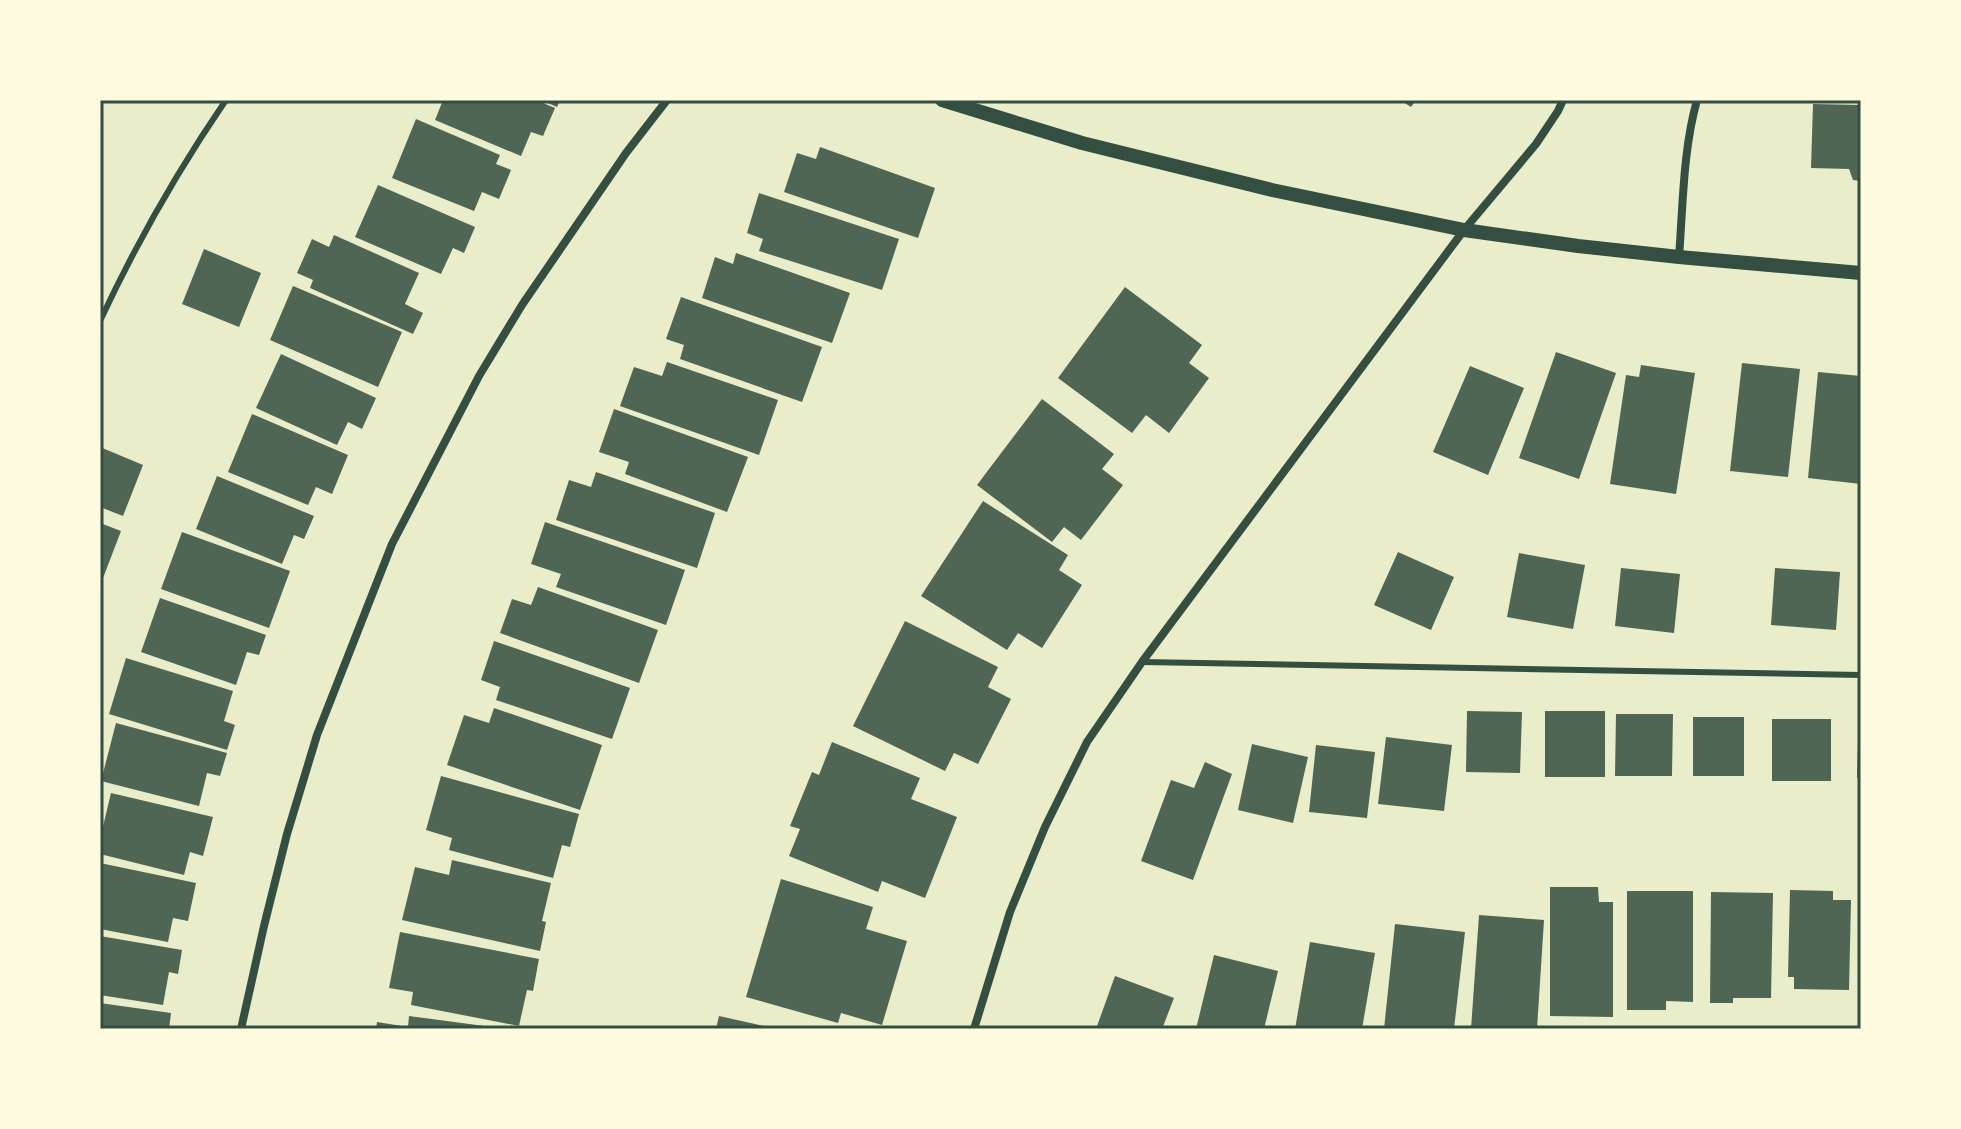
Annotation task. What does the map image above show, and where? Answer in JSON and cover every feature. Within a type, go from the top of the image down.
[{"type":"street","points":[[241,1029],[287,834],[317,735],[392,544],[472,389],[522,305],[626,153],[667,100]]},
{"type":"street","points":[[942,100],[1096,147],[1272,190],[1464,230],[1679,257],[1861,273]]},
{"type":"street","points":[[974,1029],[1010,912],[1045,827],[1087,742],[1142,662],[1464,230],[1536,144],[1563,100]]},
{"type":"street","points":[[1679,257],[1688,145],[1697,100]]},
{"type":"lane","points":[[100,321],[147,225],[226,100]]},
{"type":"lane","points":[[1142,662],[1861,675]]},
{"type":"building","points":[[443,100],[536,100],[555,108],[543,136],[531,132],[521,156],[435,120]]},
{"type":"building","points":[[541,100],[560,100],[557,107]]},
{"type":"building","points":[[1400,100],[1416,100],[1411,107]]},
{"type":"building","points":[[1813,104],[1861,105],[1861,181],[1853,180],[1849,169],[1811,168]]},
{"type":"building","points":[[416,119],[500,155],[496,164],[511,170],[499,199],[482,192],[474,211],[392,178]]},
{"type":"building","points":[[820,147],[935,188],[918,238],[784,192],[797,153],[816,159]]},
{"type":"building","points":[[378,185],[475,227],[464,253],[453,248],[441,274],[355,237]]},
{"type":"building","points":[[759,193],[899,239],[882,290],[759,251],[763,239],[747,233]]},
{"type":"building","points":[[334,235],[419,273],[405,304],[423,313],[413,334],[310,288],[313,280],[297,273],[312,239],[329,247]]},
{"type":"building","points":[[204,249],[261,273],[239,327],[182,304]]},
{"type":"building","points":[[736,253],[850,293],[832,343],[702,298],[715,257],[733,264]]},
{"type":"building","points":[[293,286],[402,332],[378,387],[270,340]]},
{"type":"building","points":[[1125,287],[1202,345],[1189,363],[1209,378],[1169,433],[1146,415],[1132,433],[1058,378]]},
{"type":"building","points":[[681,297],[822,347],[802,402],[680,359],[684,345],[666,339]]},
{"type":"building","points":[[1556,352],[1616,373],[1579,479],[1519,458]]},
{"type":"building","points":[[281,354],[376,398],[362,429],[348,422],[337,445],[256,408]]},
{"type":"building","points":[[667,362],[778,400],[759,455],[620,406],[634,367],[662,376]]},
{"type":"building","points":[[1742,363],[1800,369],[1788,477],[1730,471]]},
{"type":"building","points":[[1641,365],[1695,373],[1676,494],[1610,484],[1626,375],[1639,377]]},
{"type":"building","points":[[1470,366],[1524,388],[1488,475],[1433,452]]},
{"type":"building","points":[[1818,372],[1861,376],[1861,484],[1808,478]]},
{"type":"building","points":[[1042,399],[1114,454],[1102,469],[1123,485],[1081,540],[1064,527],[1052,542],[977,485]]},
{"type":"building","points":[[614,409],[748,457],[727,512],[625,474],[629,462],[599,452]]},
{"type":"building","points":[[252,414],[348,455],[332,494],[316,487],[308,505],[228,472]]},
{"type":"building","points":[[100,447],[143,465],[123,516],[100,507]]},
{"type":"building","points":[[596,472],[715,513],[697,568],[556,520],[569,480],[591,487]]},
{"type":"building","points":[[217,476],[314,516],[304,539],[294,535],[282,564],[196,529]]},
{"type":"building","points":[[983,501],[1068,555],[1059,570],[1082,585],[1042,648],[1018,633],[1007,650],[921,596]]},
{"type":"building","points":[[545,522],[685,570],[666,625],[556,587],[561,574],[531,564]]},
{"type":"building","points":[[100,523],[121,531],[100,586]]},
{"type":"building","points":[[182,532],[290,571],[269,628],[161,589]]},
{"type":"building","points":[[1398,552],[1454,577],[1431,630],[1374,605]]},
{"type":"building","points":[[1519,553],[1585,565],[1573,629],[1507,617]]},
{"type":"building","points":[[1621,568],[1680,574],[1674,633],[1615,626]]},
{"type":"building","points":[[1775,568],[1840,572],[1836,630],[1771,625]]},
{"type":"building","points":[[538,587],[658,630],[639,683],[500,633],[512,599],[531,605]]},
{"type":"building","points":[[160,598],[266,635],[259,655],[247,652],[236,685],[141,652]]},
{"type":"building","points":[[905,621],[998,667],[988,687],[1011,699],[978,764],[954,753],[945,771],[853,726]]},
{"type":"building","points":[[494,641],[630,688],[612,739],[496,700],[500,687],[481,680]]},
{"type":"building","points":[[126,658],[233,691],[224,721],[235,725],[227,750],[109,714]]},
{"type":"building","points":[[494,708],[602,745],[580,810],[447,765],[464,715],[489,723]]},
{"type":"building","points":[[1467,711],[1522,712],[1520,773],[1466,772]]},
{"type":"building","points":[[1545,711],[1605,711],[1605,777],[1545,777]]},
{"type":"building","points":[[1616,714],[1673,714],[1672,776],[1615,776]]},
{"type":"building","points":[[1693,717],[1744,717],[1744,776],[1693,776]]},
{"type":"building","points":[[1772,719],[1831,719],[1831,781],[1772,781]]},
{"type":"building","points":[[116,723],[227,753],[220,776],[207,773],[199,806],[101,781]]},
{"type":"building","points":[[1386,737],[1452,745],[1444,811],[1378,804]]},
{"type":"building","points":[[1858,741],[1861,741],[1861,778],[1857,778]]},
{"type":"building","points":[[832,742],[920,778],[911,799],[957,817],[925,898],[882,881],[878,892],[789,856],[800,829],[790,826],[812,772],[819,775]]},
{"type":"building","points":[[1252,744],[1308,757],[1293,823],[1238,810]]},
{"type":"building","points":[[1316,745],[1375,752],[1367,818],[1309,812]]},
{"type":"building","points":[[1205,762],[1232,774],[1193,880],[1141,861],[1171,780],[1194,788]]},
{"type":"building","points":[[441,776],[579,814],[570,847],[562,845],[553,878],[449,850],[452,838],[426,830]]},
{"type":"building","points":[[111,793],[213,817],[203,856],[190,852],[184,875],[100,854],[100,839]]},
{"type":"building","points":[[452,860],[551,883],[542,921],[546,922],[540,951],[402,920],[415,867],[449,875]]},
{"type":"building","points":[[100,863],[196,883],[188,921],[173,918],[168,942],[100,929]]},
{"type":"building","points":[[781,879],[873,907],[866,929],[907,941],[882,1025],[841,1013],[838,1023],[746,997]]},
{"type":"building","points":[[1550,887],[1598,887],[1599,902],[1613,902],[1613,1017],[1550,1016]]},
{"type":"building","points":[[1790,890],[1833,891],[1833,900],[1851,900],[1849,990],[1794,989],[1794,977],[1788,977]]},
{"type":"building","points":[[1627,891],[1693,891],[1693,1002],[1666,1001],[1666,1010],[1627,1010]]},
{"type":"building","points":[[1711,892],[1773,893],[1771,998],[1733,998],[1733,1003],[1710,1003]]},
{"type":"building","points":[[1479,915],[1544,920],[1537,1029],[1471,1029]]},
{"type":"building","points":[[1395,924],[1465,932],[1454,1029],[1384,1029]]},
{"type":"building","points":[[400,932],[539,959],[533,991],[527,990],[519,1026],[411,1005],[413,992],[389,988]]},
{"type":"building","points":[[100,936],[182,950],[178,974],[169,972],[163,1005],[100,995]]},
{"type":"building","points":[[1310,942],[1375,953],[1362,1029],[1295,1029]]},
{"type":"building","points":[[1214,955],[1278,971],[1264,1029],[1196,1029]]},
{"type":"building","points":[[1115,976],[1174,998],[1162,1029],[1096,1029]]},
{"type":"building","points":[[100,1003],[171,1013],[169,1029],[100,1029]]},
{"type":"building","points":[[409,1016],[492,1029],[376,1029],[377,1022],[408,1027]]},
{"type":"building","points":[[719,1016],[773,1028],[716,1029]]}]
